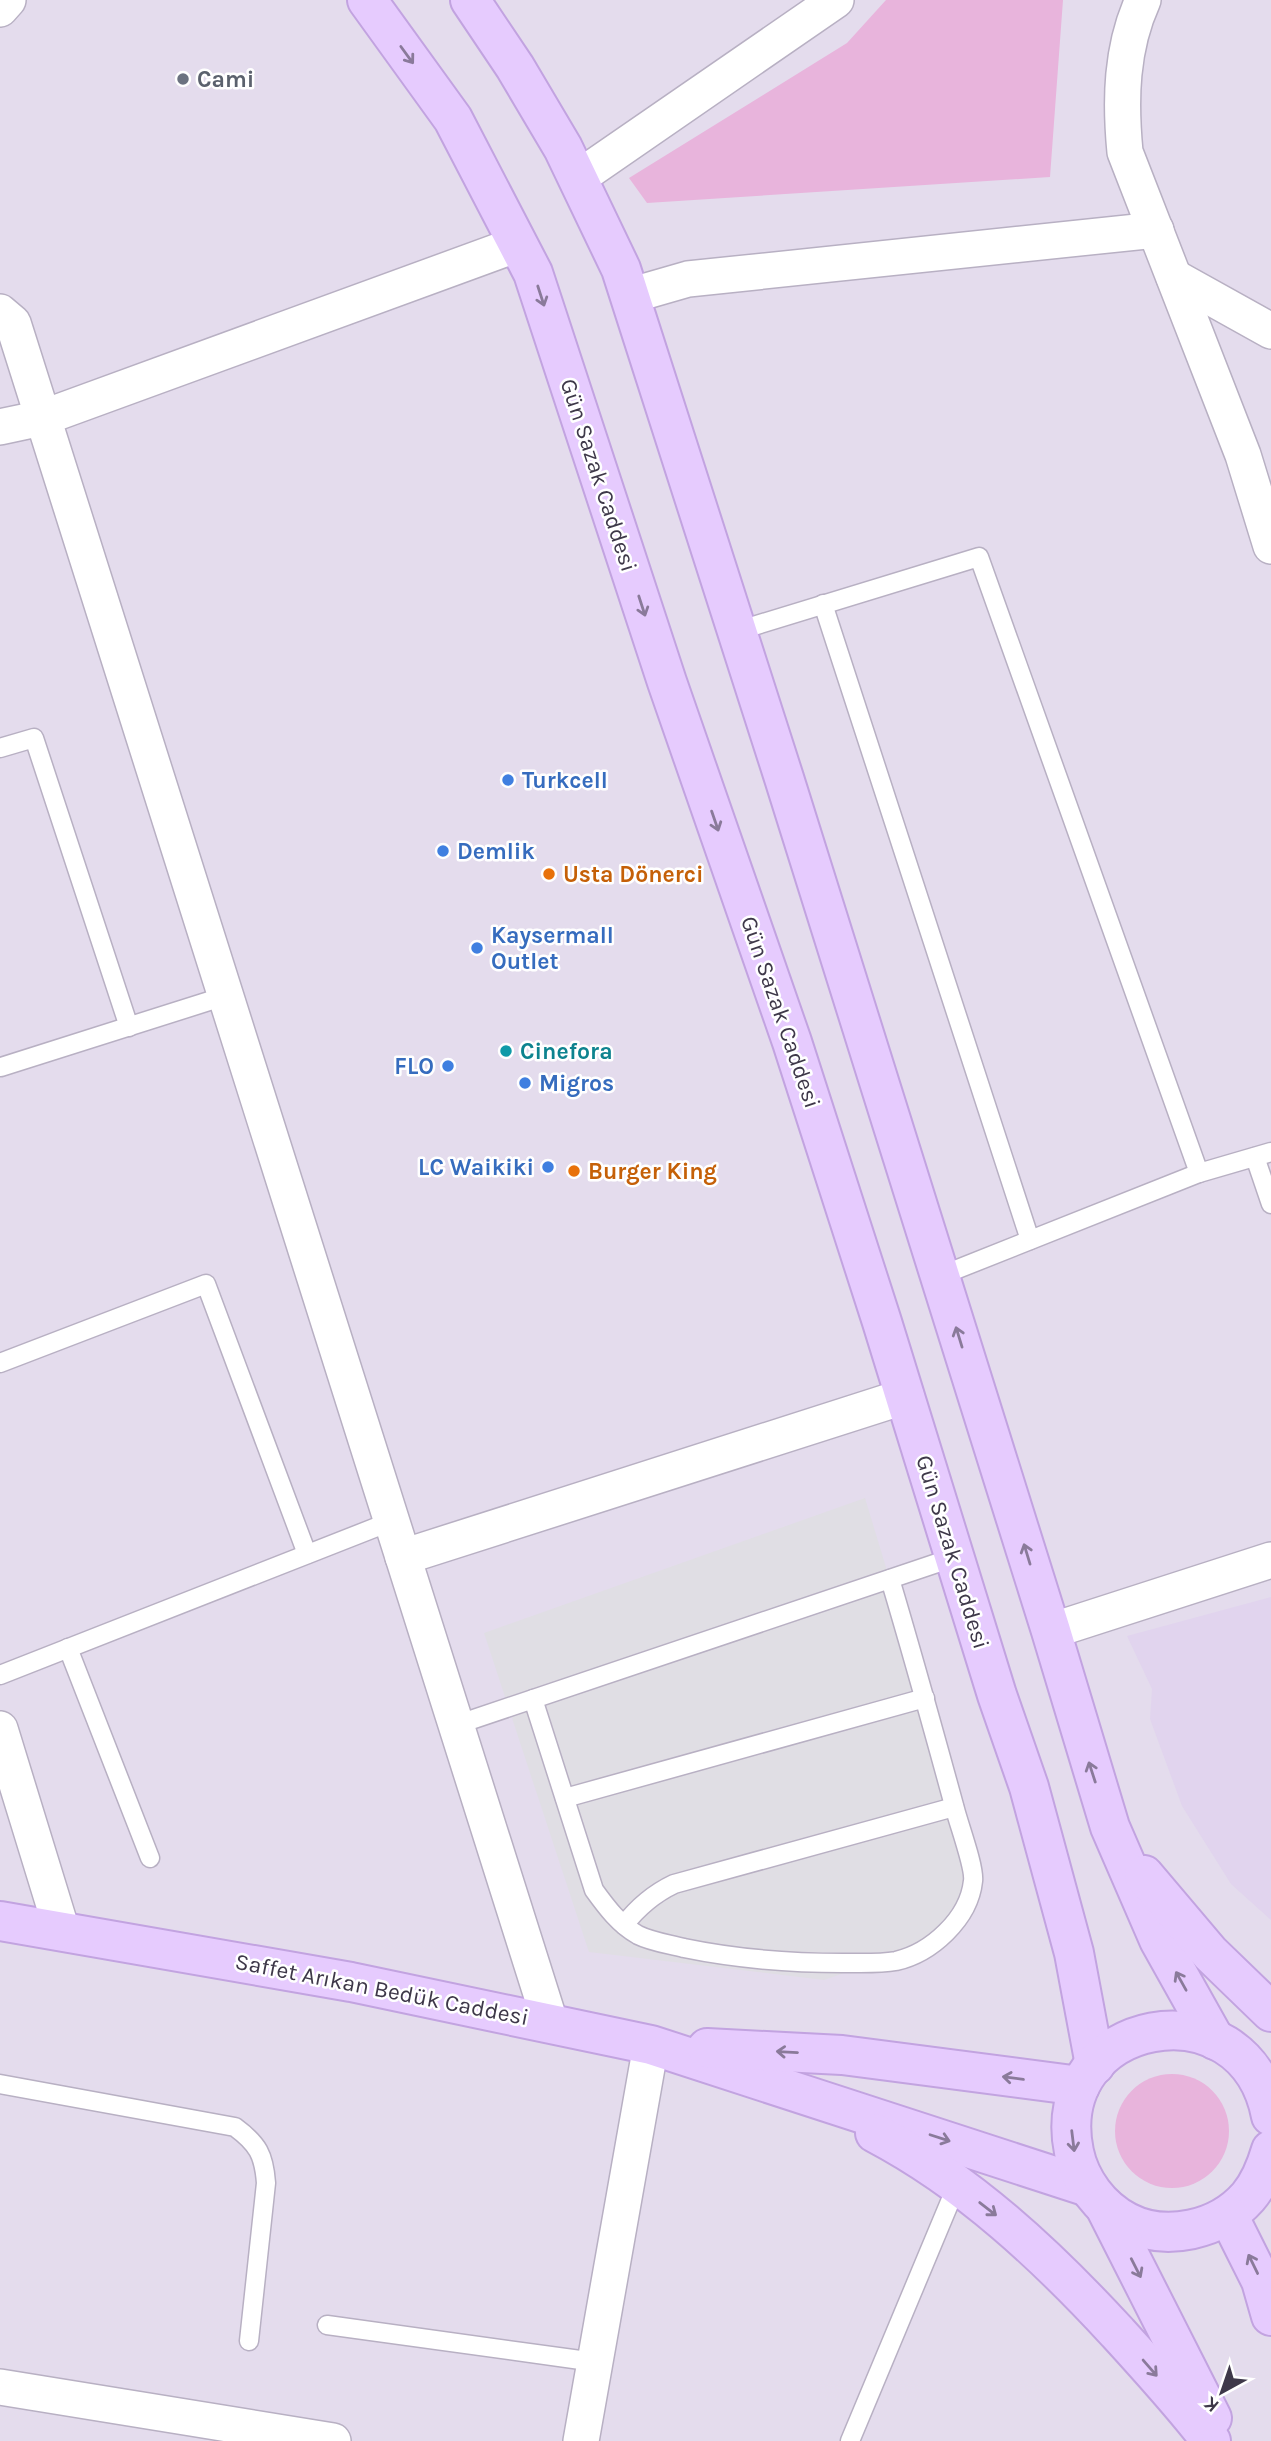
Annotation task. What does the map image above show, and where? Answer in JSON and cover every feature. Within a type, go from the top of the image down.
[{"type":"street","points":[[0,9],[8,0]]},
{"type":"street","name":"Gün Sazak Caddesi","points":[[368,0],[453,119],[533,273],[667,682],[792,1042],[906,1396],[997,1695],[1029,1787],[1074,1953],[1088,2076]]},
{"type":"street","points":[[470,0],[515,67],[579,178],[621,269],[940,1276],[1110,1827],[1158,1940],[1215,2040]]},
{"type":"street","points":[[579,178],[836,0]]},
{"type":"street","points":[[1143,0],[1128,43],[1123,79],[1125,152],[1242,455],[1271,546]]},
{"type":"street","points":[[629,296],[688,279],[1156,230]]},
{"type":"street","points":[[0,427],[42,418],[518,244]]},
{"type":"street","points":[[1174,277],[1271,331]]},
{"type":"street","points":[[0,312],[13,323],[550,2022]]},
{"type":"street","points":[[403,1557],[906,1396]]},
{"type":"street","points":[[1051,1631],[1271,1560]]},
{"type":"street","points":[[0,1729],[62,1931]]},
{"type":"street","points":[[1110,1827],[1146,1878],[1185,1926],[1271,2012]]},
{"type":"street","name":"Saffet Arıkan Bedük Caddesi","points":[[0,1921],[351,1982],[550,2022],[652,2045],[759,2079]]},
{"type":"street","points":[[1223,2441],[1097,2197],[1076,2164],[1071,2138],[1072,2111],[1088,2076],[1114,2047],[1138,2035],[1164,2030],[1191,2031],[1215,2040],[1238,2054],[1263,2077],[1271,2116]]},
{"type":"street","points":[[581,2441],[652,2045],[842,2055],[1088,2076]]},
{"type":"street","points":[[759,2079],[828,2108],[895,2143],[957,2185],[1017,2232],[1066,2278],[1149,2366],[1211,2441]]},
{"type":"street","points":[[759,2079],[1097,2197],[1128,2222],[1153,2230],[1179,2232],[1205,2226],[1249,2203]]},
{"type":"street","points":[[1271,2150],[1263,2175],[1249,2203],[1261,2281],[1271,2316]]},
{"type":"street","points":[[0,2387],[333,2441]]},
{"type":"lane","points":[[737,631],[979,557],[1199,1172]]},
{"type":"lane","points":[[823,604],[1030,1240]]},
{"type":"lane","points":[[0,748],[34,737],[129,1027]]},
{"type":"lane","points":[[1,1067],[225,996]]},
{"type":"lane","points":[[940,1276],[1199,1172],[1263,1155],[1271,1204]]},
{"type":"lane","points":[[0,1363],[206,1284],[307,1554]]},
{"type":"lane","points":[[0,1675],[392,1521]]},
{"type":"lane","points":[[456,1725],[955,1557]]},
{"type":"lane","points":[[533,1699],[594,1890],[607,1909],[624,1926],[640,1936],[659,1942],[762,1960],[855,1963],[895,1961],[916,1954],[934,1943],[949,1929],[960,1914],[974,1880],[890,1579]]},
{"type":"lane","points":[[68,1648],[150,1858]]},
{"type":"lane","points":[[565,1798],[925,1698]]},
{"type":"lane","points":[[624,1926],[635,1911],[649,1899],[674,1884],[954,1807]]},
{"type":"lane","points":[[0,2084],[235,2127],[248,2136],[258,2148],[265,2165],[266,2183],[249,2341]]},
{"type":"lane","points":[[850,2441],[957,2185]]},
{"type":"lane","points":[[327,2325],[595,2362]]},
{"type":"shaded area","points":[[0,0],[1271,0],[1271,2441],[0,2441]]},
{"type":"shaded area","points":[[886,0],[1063,0],[1050,177],[647,203],[629,178],[847,43]]},
{"type":"shaded area","points":[[865,1498],[982,1885],[927,1944],[824,1980],[589,1952],[484,1633]]},
{"type":"shaded area","points":[[1271,1597],[1271,1920],[1231,1884],[1182,1806],[1150,1719],[1152,1689],[1127,1636]]},
{"type":"shaded area","points":[[1172,2074],[1194,2078],[1213,2090],[1225,2109],[1229,2131],[1225,2153],[1213,2172],[1194,2184],[1172,2188],[1150,2184],[1131,2172],[1119,2153],[1115,2131],[1119,2109],[1131,2090],[1150,2078]]},
{"type":"place","name":"Cami","points":[[183,79]]},
{"type":"place","name":"Turkcell","points":[[508,780]]},
{"type":"place","name":"Demlik","points":[[443,851]]},
{"type":"place","name":"Usta Dönerci","points":[[549,874]]},
{"type":"place","name":"Kaysermall Outlet","points":[[477,948]]},
{"type":"place","name":"Cinefora","points":[[506,1051]]},
{"type":"place","name":"FLO","points":[[448,1066]]},
{"type":"place","name":"Migros","points":[[525,1083]]},
{"type":"place","name":"LC Waikiki","points":[[548,1167]]},
{"type":"place","name":"Burger King","points":[[574,1171]]}]
